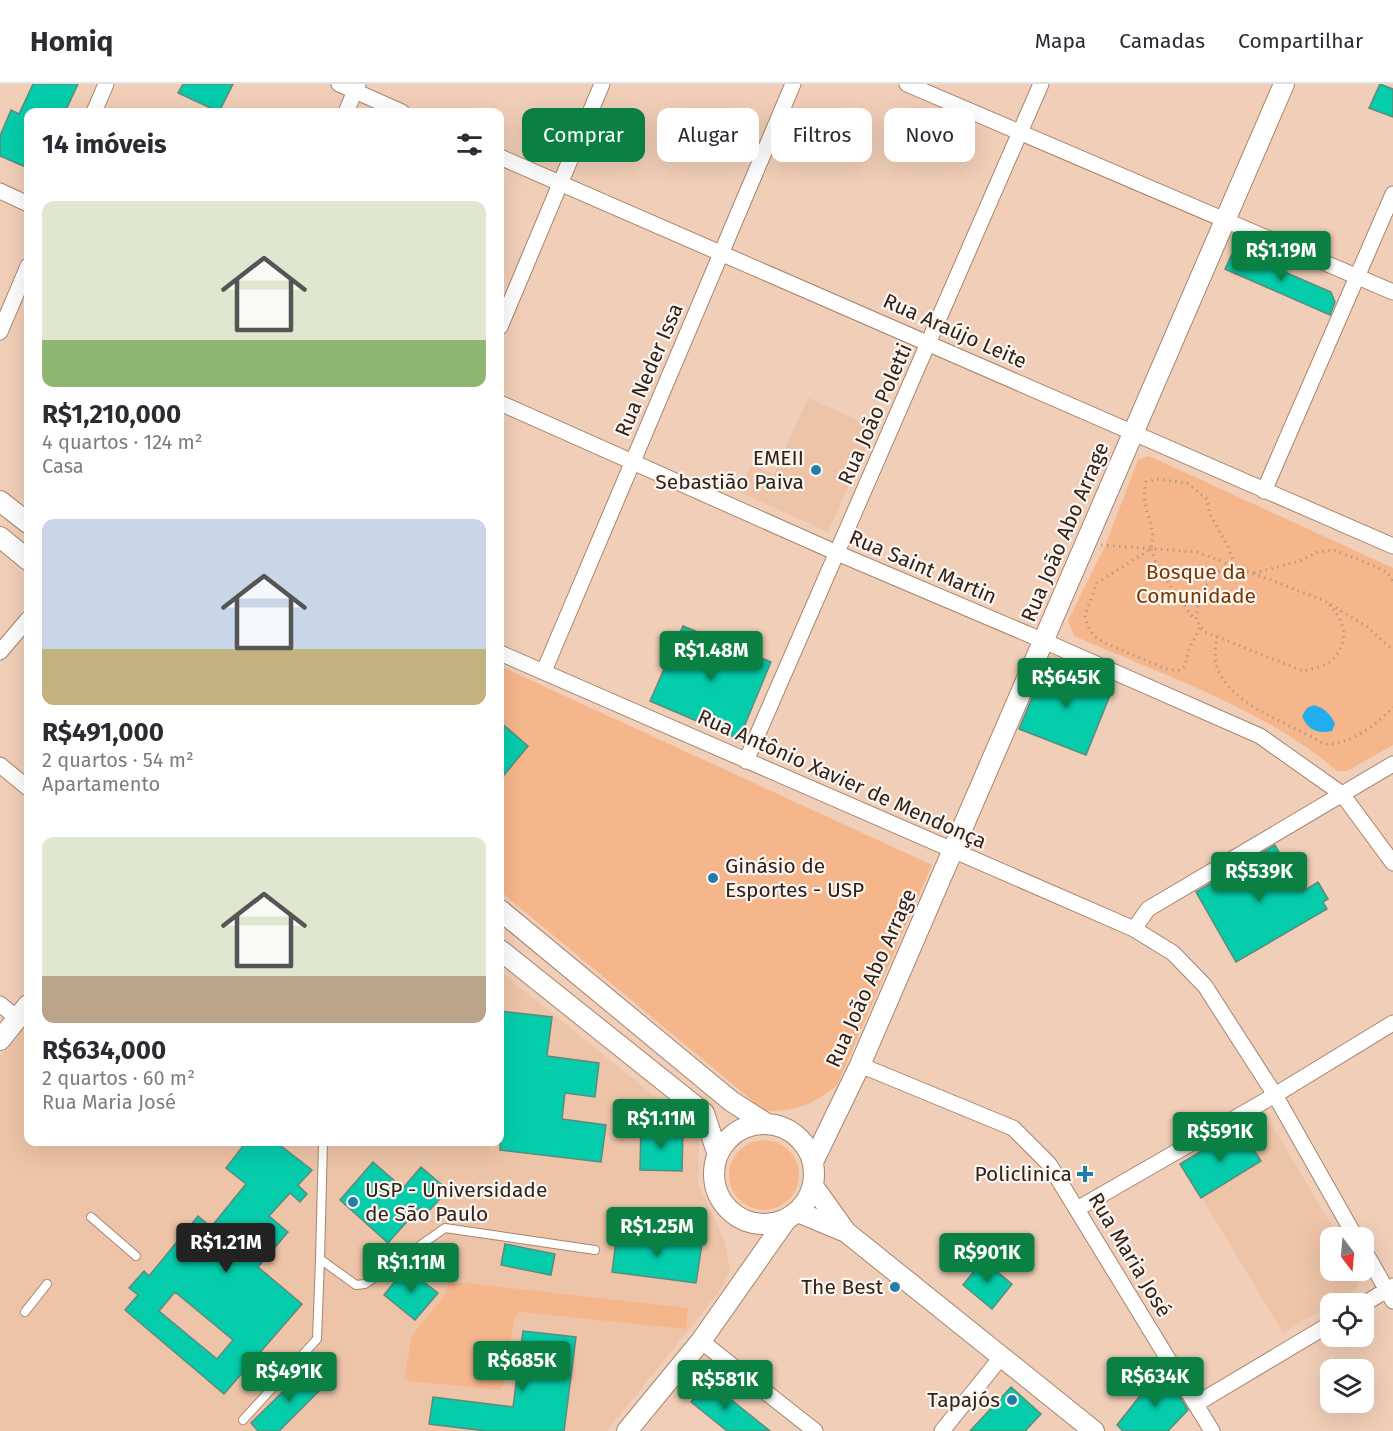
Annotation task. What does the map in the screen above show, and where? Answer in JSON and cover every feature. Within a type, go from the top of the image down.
[{"type":"street","points":[[96,108],[106,84]]},
{"type":"street","points":[[339,84],[357,88],[394,108]]},
{"type":"street","points":[[504,318],[602,84]]},
{"type":"street","name":"Rua Neder Issa","points":[[544,671],[793,84]]},
{"type":"street","points":[[907,84],[1393,292]]},
{"type":"street","name":"Rua João Poletti","points":[[746,760],[1041,84]]},
{"type":"street","name":"Rua João Abo Arrage","points":[[813,1162],[860,1065],[1284,84]]},
{"type":"street","points":[[348,108],[357,88]]},
{"type":"street","name":"Rua Araújo Leite","points":[[504,159],[1393,546]]},
{"type":"street","points":[[0,191],[24,202]]},
{"type":"street","points":[[1264,491],[1393,194]]},
{"type":"street","points":[[0,332],[24,275]]},
{"type":"street","name":"Rua Saint Martin","points":[[504,405],[837,553],[1260,736],[1342,794],[1393,863]]},
{"type":"street","points":[[0,501],[24,520]]},
{"type":"street","points":[[0,537],[24,557]]},
{"type":"street","points":[[0,652],[24,624]]},
{"type":"street","name":"Rua Antônio Xavier de Mendonça","points":[[504,655],[1134,929],[1173,953],[1205,986],[1275,1095],[1350,1227]]},
{"type":"street","points":[[1134,929],[1148,909],[1393,764]]},
{"type":"street","points":[[0,765],[24,785]]},
{"type":"street","points":[[504,913],[731,1101],[767,1124]]},
{"type":"street","points":[[504,953],[704,1113],[718,1155]]},
{"type":"street","points":[[0,1004],[23,1012],[0,1040]]},
{"type":"street","points":[[1077,1209],[1275,1095],[1393,1023]]},
{"type":"street","name":"Rua Maria José","points":[[860,1065],[1013,1128],[1049,1164],[1212,1431]]},
{"type":"street","points":[[627,1431],[701,1341],[792,1216],[808,1200],[813,1186],[813,1162],[807,1148],[797,1136],[783,1127],[767,1124],[752,1126],[738,1132],[726,1142],[718,1155],[714,1172],[716,1189],[724,1204],[736,1216],[752,1223],[769,1225],[792,1216],[846,1232]]},
{"type":"street","points":[[813,1186],[846,1232],[1094,1431]]},
{"type":"street","points":[[1374,1266],[1391,1292],[1374,1300]]},
{"type":"street","points":[[1196,1404],[1320,1329]]},
{"type":"street","points":[[701,1341],[815,1431]]},
{"type":"street","points":[[942,1431],[1002,1356]]},
{"type":"lane","points":[[243,1420],[317,1339],[323,1146]]},
{"type":"lane","points":[[91,1217],[136,1256]]},
{"type":"lane","points":[[320,1259],[356,1285],[365,1284],[445,1228],[596,1250]]},
{"type":"lane","points":[[25,1312],[47,1284]]},
{"type":"path","points":[[1235,567],[1228,546],[1210,514],[1207,499],[1187,483],[1178,480],[1157,478],[1146,482],[1142,496],[1155,536],[1151,549],[1158,568],[1200,628],[1303,671],[1330,661],[1338,649],[1344,628],[1341,616],[1323,600]]},
{"type":"path","points":[[1087,543],[1125,549],[1197,552],[1323,600],[1366,626],[1393,650]]},
{"type":"path","points":[[1151,549],[1097,583],[1085,615],[1094,636],[1104,643],[1168,670],[1179,670],[1185,666],[1189,649],[1200,628]]},
{"type":"path","points":[[1252,573],[1300,561],[1318,552],[1334,550],[1377,567],[1388,573],[1393,581]]},
{"type":"path","points":[[1196,620],[1196,604],[1207,581],[1219,571],[1245,571]]},
{"type":"path","points":[[1216,636],[1216,664],[1233,692],[1248,704],[1322,743],[1333,746],[1357,735],[1393,707]]},
{"type":"shaded area","name":"EMEII Sebastião Paiva","points":[[808,398],[875,428],[828,532],[739,492],[751,465],[774,474]]},
{"type":"shaded area","name":"USP - Universidade de São Paulo","points":[[504,974],[692,1127],[699,1140],[698,1184],[724,1239],[730,1271],[719,1292],[607,1431],[0,1431],[0,1056],[24,1026],[24,1146],[504,1146]]},
{"type":"shaded area","points":[[1256,1123],[1273,1127],[1333,1227],[1320,1227],[1320,1281],[1359,1281],[1356,1289],[1349,1293],[1320,1293],[1320,1311],[1283,1333],[1180,1162]]},
{"type":"green space","name":"Bosque da Comunidade","points":[[1149,456],[1393,568],[1393,745],[1347,771],[1337,771],[1279,729],[1246,711],[1074,636],[1068,621],[1105,546],[1138,460]]},
{"type":"green space","name":"Ginásio de Esportes - USP","points":[[504,668],[932,865],[837,1085],[820,1098],[804,1106],[787,1110],[765,1111],[504,894]]},
{"type":"green space","points":[[771,1140],[784,1146],[793,1155],[797,1161],[799,1175],[797,1189],[789,1200],[778,1208],[757,1210],[739,1200],[731,1189],[729,1168],[739,1150],[750,1142]]},
{"type":"green space","points":[[448,1281],[688,1308],[686,1329],[520,1312],[515,1316],[503,1387],[500,1390],[410,1381],[405,1376],[412,1335],[446,1294]]},
{"type":"water","points":[[1314,705],[1331,717],[1335,724],[1332,731],[1314,730],[1304,721],[1302,716],[1307,708]]},
{"type":"building","points":[[33,84],[78,84],[67,108],[24,108],[24,166],[0,156],[0,136],[11,110],[19,114]]},
{"type":"building","points":[[183,84],[233,84],[221,108],[210,108],[178,93]]},
{"type":"building","points":[[1380,84],[1393,89],[1393,117],[1369,108]]},
{"type":"building","points":[[1234,250],[1331,292],[1335,302],[1330,315],[1225,269]]},
{"type":"building","points":[[683,626],[771,662],[739,739],[650,701]]},
{"type":"building","points":[[1047,662],[1113,688],[1086,755],[1019,729]]},
{"type":"building","points":[[504,725],[528,746],[504,775]]},
{"type":"building","points":[[1275,845],[1302,892],[1318,882],[1328,899],[1323,902],[1327,909],[1236,962],[1196,892]]},
{"type":"building","points":[[504,1011],[552,1017],[547,1056],[599,1063],[595,1097],[565,1093],[562,1119],[606,1125],[601,1162],[500,1150],[500,1146],[504,1146]]},
{"type":"building","points":[[641,1123],[655,1123],[655,1132],[683,1132],[682,1171],[640,1170]]},
{"type":"building","points":[[1240,1128],[1261,1161],[1201,1198],[1180,1164]]},
{"type":"building","points":[[243,1146],[281,1146],[312,1170],[298,1185],[307,1194],[300,1202],[290,1193],[269,1216],[288,1232],[258,1267],[302,1304],[224,1394],[125,1310],[138,1295],[129,1288],[144,1271],[149,1276],[198,1216],[211,1227],[246,1184],[226,1168]],"holes":[[[175,1292],[233,1340],[217,1359],[159,1311]]]},
{"type":"building","points":[[373,1162],[403,1188],[421,1167],[448,1190],[426,1214],[419,1208],[388,1243],[340,1200]]},
{"type":"building","points":[[617,1233],[702,1244],[696,1283],[612,1272]]},
{"type":"building","points":[[505,1244],[555,1254],[551,1275],[501,1265]]},
{"type":"building","points":[[983,1260],[1012,1284],[992,1309],[963,1285]]},
{"type":"building","points":[[406,1268],[438,1293],[415,1320],[384,1295]]},
{"type":"building","points":[[523,1331],[576,1337],[564,1431],[486,1431],[429,1424],[433,1397],[513,1407]]},
{"type":"building","points":[[307,1368],[324,1386],[279,1431],[258,1431],[251,1423]]},
{"type":"building","points":[[1162,1368],[1188,1410],[1168,1431],[1123,1431],[1117,1425]]},
{"type":"building","points":[[708,1381],[770,1431],[727,1431],[691,1402]]},
{"type":"building","name":"Tapajós","points":[[1011,1387],[1041,1414],[1025,1431],[970,1431]]},
{"type":"place","name":"EMEII Sebastião Paiva","points":[[816,470]]},
{"type":"place","name":"Ginásio de Esportes - USP","points":[[713,878]]},
{"type":"place","name":"Policlinica","points":[[1085,1174]]},
{"type":"place","name":"USP - Universidade de São Paulo","points":[[353,1202]]},
{"type":"place","name":"The Best","points":[[895,1287]]},
{"type":"place","name":"Tapajós","points":[[1012,1400]]}]
